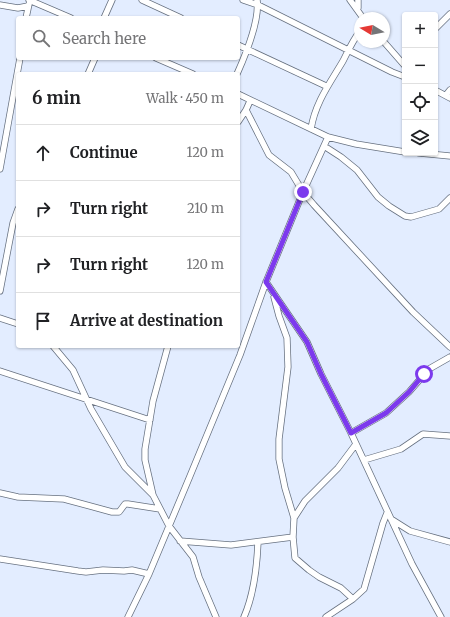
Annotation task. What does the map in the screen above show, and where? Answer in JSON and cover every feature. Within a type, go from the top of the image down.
[{"type":"street","points":[[105,16],[112,0]]},
{"type":"street","points":[[142,0],[176,16]]},
{"type":"street","points":[[243,0],[258,3],[402,76]]},
{"type":"street","points":[[350,0],[360,12]]},
{"type":"street","points":[[358,0],[358,8]]},
{"type":"street","points":[[0,5],[18,8],[29,2],[66,16]]},
{"type":"street","points":[[26,16],[29,2]]},
{"type":"street","points":[[239,72],[248,49],[258,3]]},
{"type":"street","points":[[438,26],[450,14]]},
{"type":"street","points":[[311,129],[315,112],[326,86],[354,41]]},
{"type":"street","points":[[240,46],[326,86]]},
{"type":"street","points":[[390,47],[402,58]]},
{"type":"street","points":[[17,72],[20,60]]},
{"type":"street","points":[[89,72],[94,60]]},
{"type":"street","points":[[161,60],[188,72]]},
{"type":"street","points":[[0,169],[16,80]]},
{"type":"street","points":[[438,91],[449,95]]},
{"type":"street","points":[[240,95],[328,137],[356,144],[402,152]]},
{"type":"street","points":[[240,119],[250,101]]},
{"type":"street","points":[[246,110],[267,152],[290,172],[303,192],[413,312],[450,347]]},
{"type":"street","points":[[128,617],[149,574],[169,526],[240,355],[266,282],[303,192],[328,137]]},
{"type":"street","points":[[324,146],[357,170],[378,197],[405,216],[411,217],[438,209],[450,198]]},
{"type":"street","points":[[438,155],[450,156]]},
{"type":"street","points":[[0,291],[16,215]]},
{"type":"street","points":[[266,282],[307,342],[321,374],[364,460],[387,513],[412,564],[441,617]]},
{"type":"street","points":[[273,293],[287,338],[288,367],[279,439],[279,458],[284,488],[294,518],[293,537],[295,558],[318,577],[341,588],[353,599]]},
{"type":"street","points":[[0,318],[16,323]]},
{"type":"street","points":[[56,348],[73,370],[86,399],[125,466],[153,495]]},
{"type":"street","points":[[167,348],[153,401],[145,449],[145,460],[153,495],[169,526],[193,557],[199,577],[216,617]]},
{"type":"street","points":[[351,433],[386,413],[409,392],[429,369],[450,357]]},
{"type":"street","points":[[0,372],[150,420]]},
{"type":"street","points":[[364,460],[401,449],[422,434],[450,436]]},
{"type":"street","points":[[294,518],[306,501],[338,468],[356,444]]},
{"type":"street","points":[[0,493],[18,497],[64,499],[112,512],[119,512],[125,504],[160,509]]},
{"type":"street","points":[[326,617],[353,599],[364,589],[379,535],[387,513]]},
{"type":"street","points":[[390,519],[410,531],[450,542]]},
{"type":"street","points":[[180,541],[230,545],[293,537]]},
{"type":"street","points":[[244,617],[255,575],[258,542]]},
{"type":"street","points":[[0,559],[86,572],[103,570],[132,570],[149,574]]},
{"type":"route","points":[[303,192],[266,282],[307,342],[331,395],[351,433],[386,413],[409,392],[424,374]]}]
